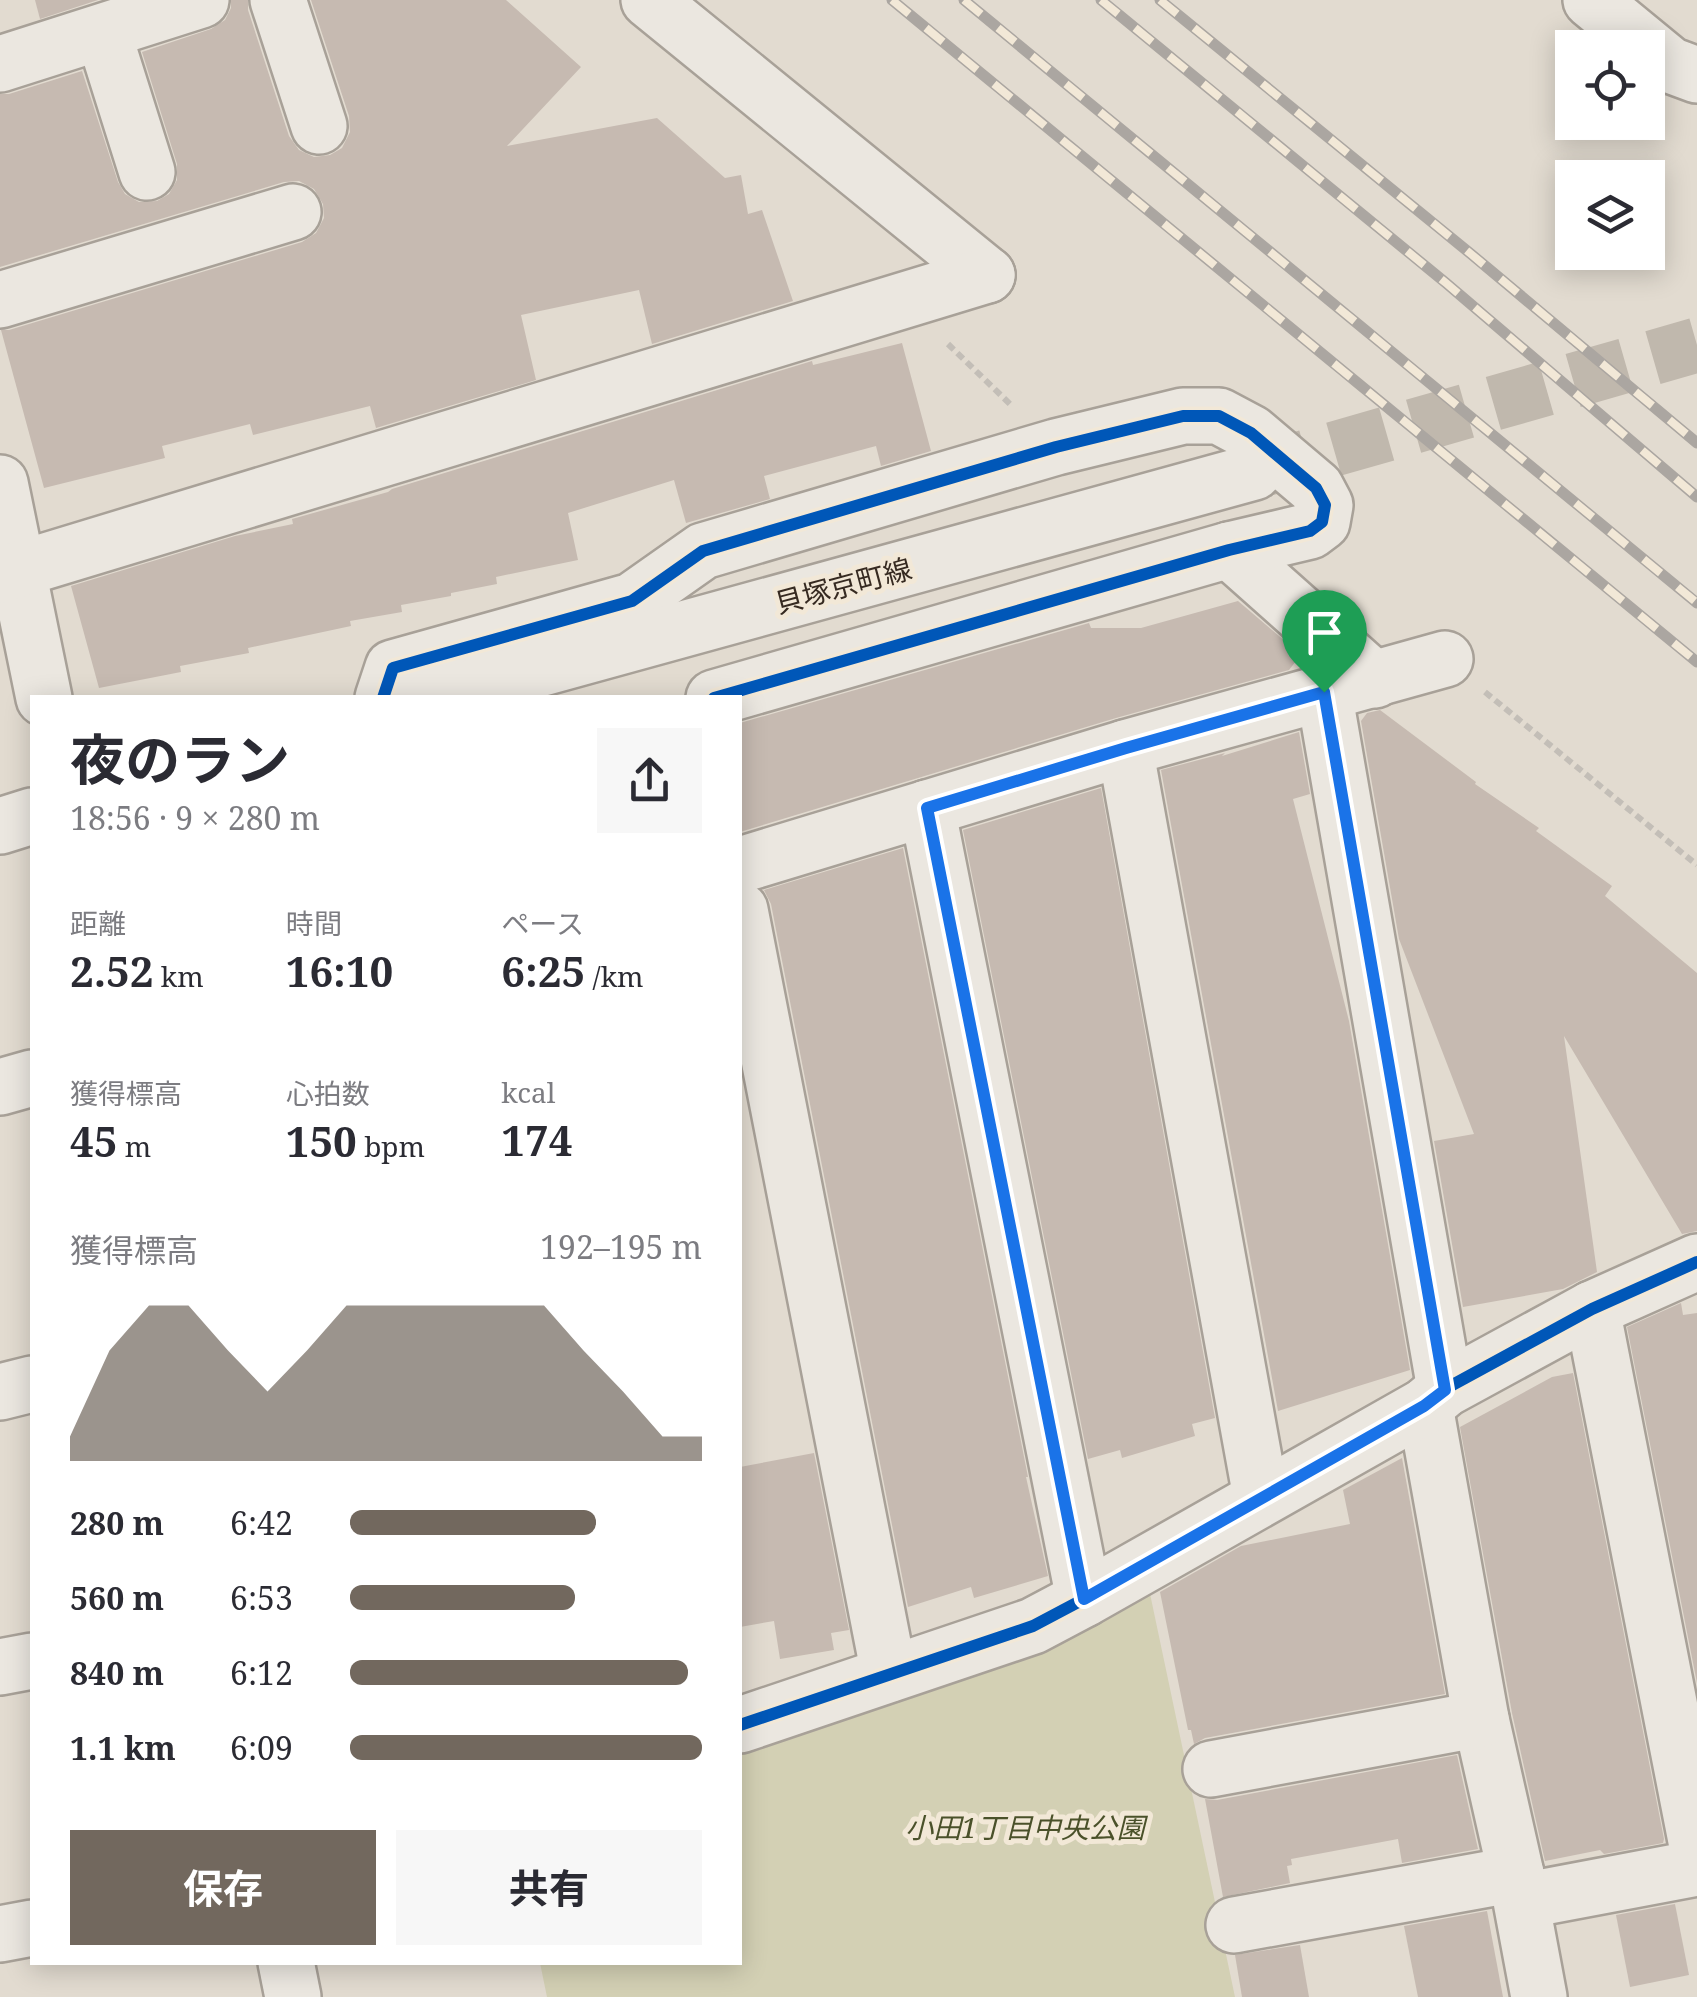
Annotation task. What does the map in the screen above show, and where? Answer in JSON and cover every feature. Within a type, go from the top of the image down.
[{"type":"street","points":[[0,64],[201,0]]},
{"type":"street","points":[[278,0],[319,126]]},
{"type":"street","points":[[10,573],[987,275],[649,0]]},
{"type":"street","points":[[1591,0],[1670,65],[1697,75]]},
{"type":"street","points":[[102,32],[147,172]]},
{"type":"street","points":[[0,300],[293,212]]},
{"type":"street","points":[[383,695],[394,668],[632,601],[703,551],[1056,447],[1183,416],[1220,416],[1251,432],[1316,488],[1324,505],[1322,522],[1310,531],[1229,550],[724,695]]},
{"type":"street","name":"貝塚京町線","points":[[444,695],[1254,472]]},
{"type":"street","points":[[0,483],[10,573],[43,695]]},
{"type":"street","points":[[1229,550],[1349,686],[1435,1398],[1481,1718],[1539,1997]]},
{"type":"street","points":[[742,864],[927,808],[1130,768],[1349,686],[1445,659]]},
{"type":"street","points":[[1130,768],[1261,1497]]},
{"type":"street","points":[[927,808],[1084,1599]]},
{"type":"street","points":[[0,826],[30,817]]},
{"type":"street","points":[[742,920],[890,1674]]},
{"type":"street","points":[[0,1087],[30,1079]]},
{"type":"street","points":[[742,1724],[1033,1626],[1592,1308],[1697,1262]]},
{"type":"street","points":[[1592,1308],[1697,1846]]},
{"type":"street","points":[[0,1392],[30,1384]]},
{"type":"street","points":[[0,1667],[30,1661]]},
{"type":"street","points":[[1211,1769],[1481,1718]]},
{"type":"street","points":[[1234,1926],[1519,1887],[1697,1868]]},
{"type":"street","points":[[0,1934],[30,1928]]},
{"type":"street","points":[[287,1965],[293,1997]]},
{"type":"path","points":[[903,300],[1056,447]]},
{"type":"path","points":[[1445,659],[1697,865]]},
{"type":"green space","name":"小田1丁目中央公園","points":[[1149,1589],[1235,1997],[547,1997],[540,1965],[742,1965],[742,1748]]},
{"type":"building","points":[[35,0],[98,0],[40,19]]},
{"type":"building","points":[[231,0],[248,0],[289,136],[299,150],[314,157],[342,148],[350,132],[349,116],[311,0],[506,0],[581,67],[507,146],[657,118],[725,178],[741,175],[748,214],[762,210],[793,301],[652,344],[639,290],[521,315],[536,380],[376,428],[370,406],[253,435],[250,424],[162,446],[165,458],[44,488],[1,330],[302,242],[316,233],[324,218],[323,204],[314,189],[299,181],[284,182],[0,267],[0,94],[82,71],[118,182],[125,194],[139,202],[157,201],[169,194],[177,180],[177,164],[142,52],[211,29],[225,20]]},
{"type":"building","points":[[902,343],[931,451],[881,466],[876,446],[764,476],[770,499],[686,523],[674,480],[568,513],[578,560],[496,577],[497,584],[401,605],[402,612],[350,621],[351,626],[248,648],[249,653],[180,666],[181,672],[99,688],[71,586],[235,536],[293,524],[292,519],[812,361],[813,365]]},
{"type":"building","points":[[1238,601],[1293,648],[1288,655],[1296,661],[1289,670],[742,831],[742,722],[1089,623],[1091,628],[1141,628]]},
{"type":"building","points":[[1380,710],[1612,886],[1605,896],[1697,973],[1697,1231],[1682,1234],[1564,1036],[1597,1272],[1563,1289],[1463,1307],[1434,1141],[1474,1134],[1399,939],[1361,721],[1367,713]]},
{"type":"building","points":[[1299,732],[1310,794],[1293,799],[1349,1021],[1410,1370],[1278,1411],[1161,770]]},
{"type":"building","points":[[1101,788],[1215,1418],[1192,1424],[1195,1436],[1122,1458],[1120,1450],[1088,1459],[963,830]]},
{"type":"building","points":[[903,848],[1048,1576],[974,1598],[971,1587],[908,1607],[771,904],[764,890]]},
{"type":"building","points":[[1681,1303],[1683,1315],[1697,1313],[1697,1683],[1627,1327]]},
{"type":"building","points":[[1573,1373],[1664,1839],[1663,1843],[1604,1854],[1600,1850],[1545,1861],[1512,1713],[1460,1427],[1552,1377]]},
{"type":"building","points":[[814,1453],[849,1630],[831,1633],[834,1650],[780,1659],[774,1621],[742,1627],[742,1467]]},
{"type":"building","points":[[1402,1458],[1445,1694],[1205,1738],[1194,1744],[1160,1592],[1241,1546],[1350,1524],[1343,1490]]},
{"type":"building","points":[[1457,1755],[1478,1849],[1402,1863],[1398,1839],[1291,1859],[1292,1865],[1287,1866],[1290,1883],[1223,1897],[1205,1799],[1217,1800]]},
{"type":"building","points":[[1675,1904],[1689,1975],[1630,1987],[1616,1915]]},
{"type":"building","points":[[1487,1911],[1503,1997],[1418,1997],[1404,1926]]},
{"type":"building","points":[[1300,1945],[1309,1997],[1242,1997],[1235,1955]]},
{"type":"tunnel","points":[[1254,472],[1697,345]]},
{"type":"railway","points":[[892,0],[1697,662]]},
{"type":"railway","points":[[964,0],[1697,603]]},
{"type":"railway","points":[[1101,0],[1446,283],[1697,497]]},
{"type":"railway","points":[[1160,0],[1697,443]]},
{"type":"cycle path","points":[[384,695],[393,668],[632,601],[703,551],[1056,447],[1183,416],[1219,416],[1251,433],[1316,488],[1325,505],[1322,522],[1310,531],[1229,550],[724,695]]},
{"type":"cycle path","points":[[742,1724],[1033,1626],[1425,1406],[1445,1389],[1592,1309],[1697,1262]]},
{"type":"route","points":[[1324,692],[1445,1390],[1424,1406],[1084,1599],[927,808],[1324,692]]}]
